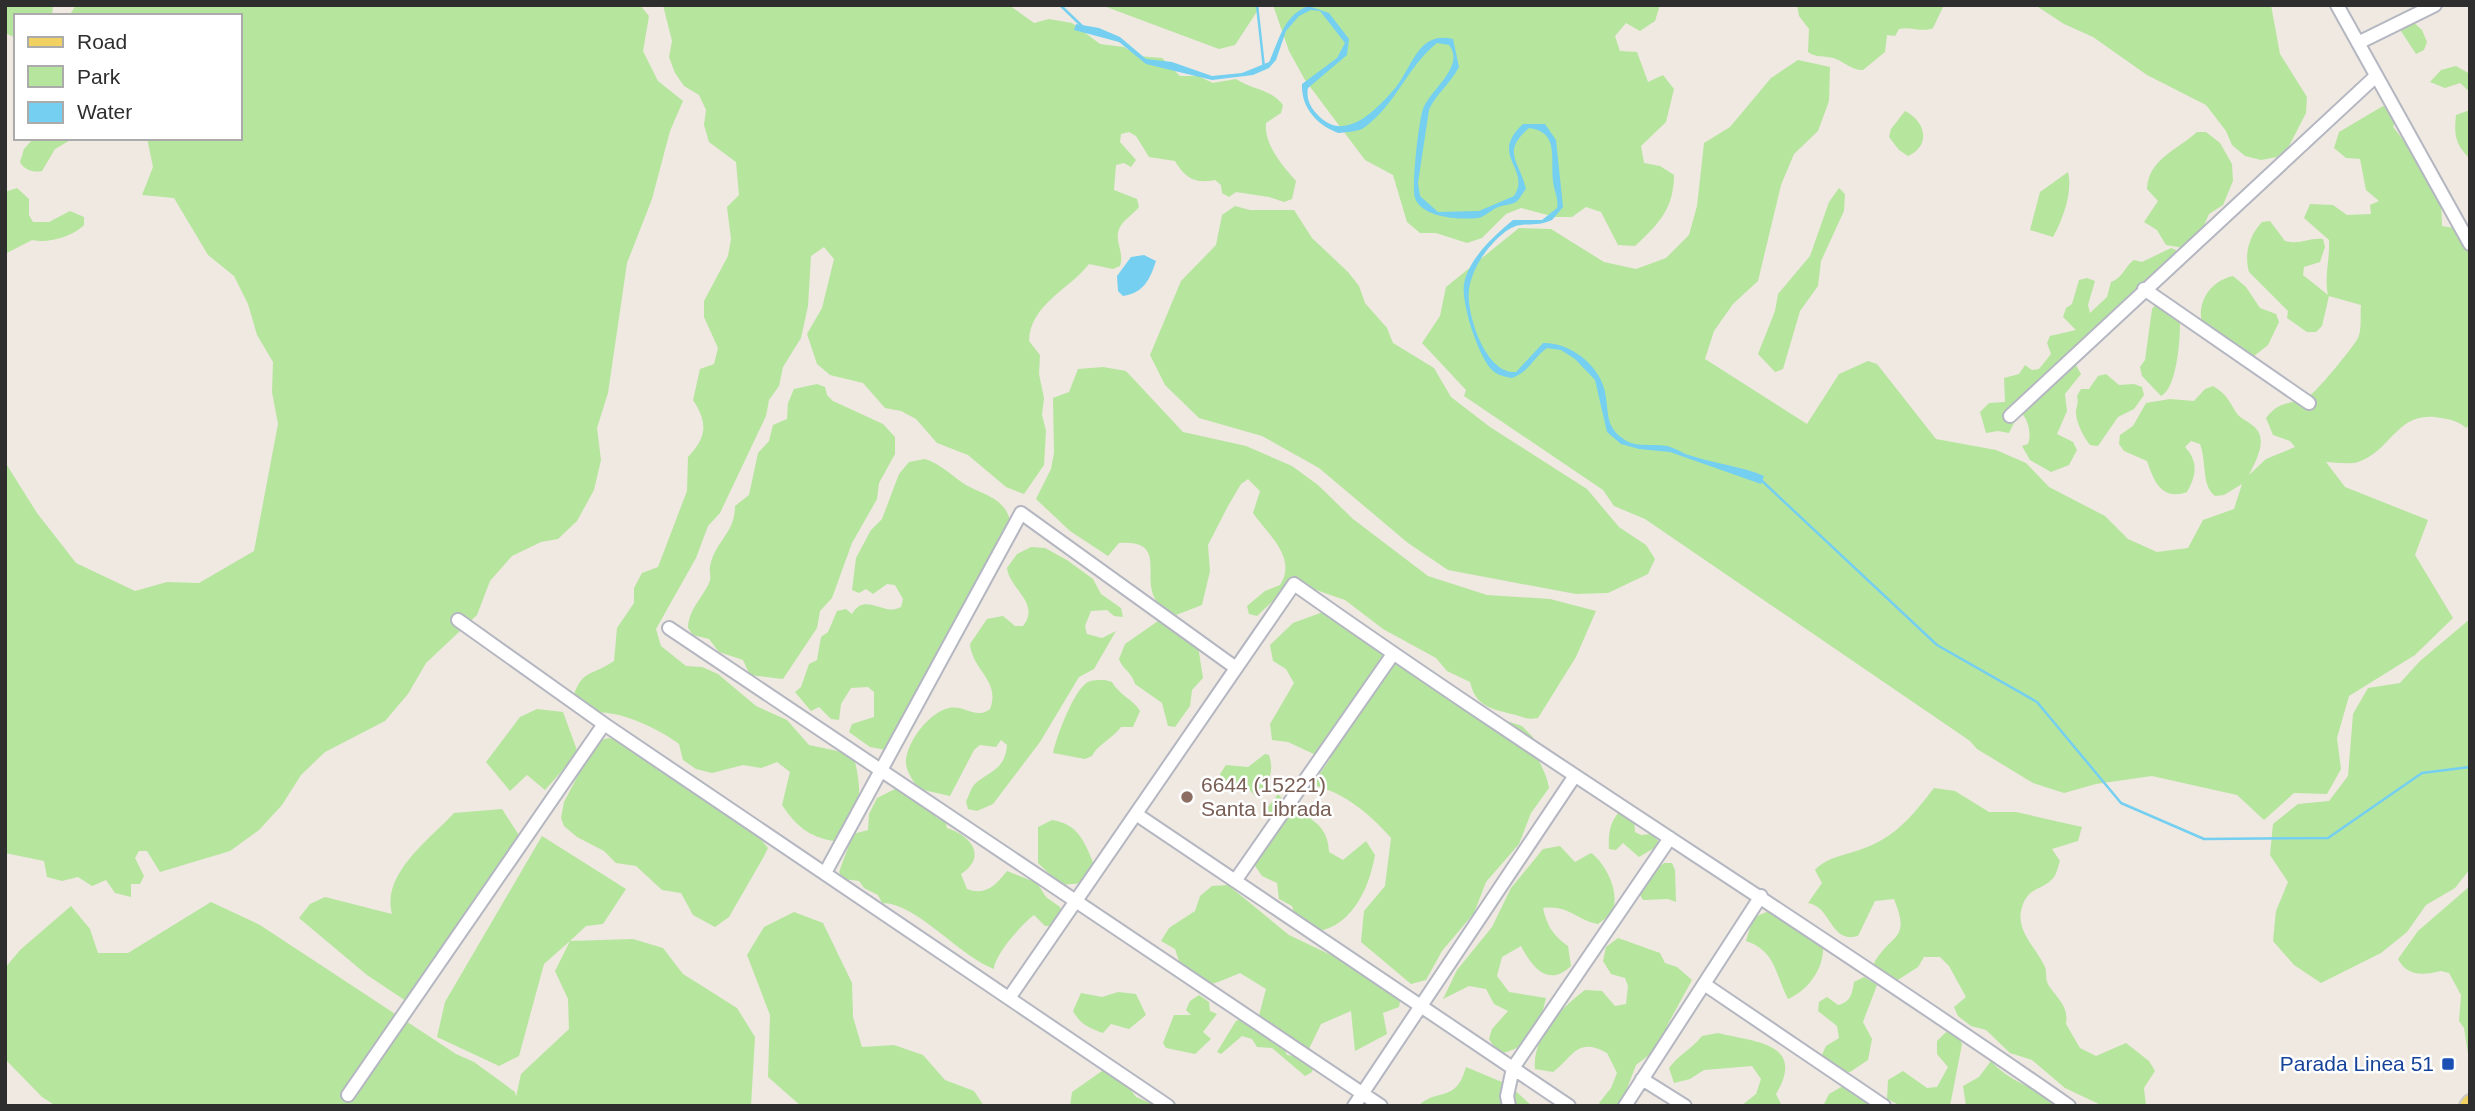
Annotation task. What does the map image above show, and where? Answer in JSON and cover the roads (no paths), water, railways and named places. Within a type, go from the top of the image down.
[{"type":"street","points":[[2337,5],[2470,244]]},
{"type":"street","points":[[2358,43],[2435,5]]},
{"type":"street","points":[[2010,416],[2376,76]]},
{"type":"street","points":[[2144,289],[2309,402]]},
{"type":"street","points":[[825,873],[1021,513],[1236,668]]},
{"type":"street","points":[[1009,998],[1294,584],[1574,777],[1761,896],[2069,1106]]},
{"type":"street","points":[[458,620],[604,724],[1168,1106]]},
{"type":"street","points":[[669,628],[1381,1106]]},
{"type":"street","points":[[1235,881],[1392,653]]},
{"type":"street","points":[[348,1095],[604,724]]},
{"type":"street","points":[[1354,1106],[1574,777]]},
{"type":"street","points":[[1136,814],[1569,1106]]},
{"type":"street","points":[[1509,1106],[1513,1068],[1670,838]]},
{"type":"street","points":[[1625,1106],[1761,896]]},
{"type":"street","points":[[1704,984],[1884,1106]]},
{"type":"street","points":[[1642,1079],[1685,1106]]},
{"type":"water","points":[[1308,6],[1329,13],[1349,39],[1347,55],[1308,88],[1310,105],[1327,122],[1338,126],[1349,125],[1370,114],[1396,87],[1424,45],[1441,38],[1453,39],[1459,67],[1429,110],[1418,183],[1420,196],[1438,212],[1479,211],[1514,196],[1518,178],[1509,145],[1513,135],[1523,124],[1545,124],[1556,140],[1563,207],[1552,220],[1517,226],[1503,233],[1481,258],[1470,284],[1469,301],[1475,327],[1487,354],[1496,364],[1505,370],[1516,372],[1543,343],[1571,350],[1595,370],[1604,388],[1610,423],[1625,440],[1635,444],[1667,446],[1689,455],[1755,473],[1764,476],[1761,484],[1670,452],[1621,444],[1607,432],[1595,380],[1575,359],[1561,350],[1547,348],[1518,376],[1512,378],[1496,373],[1487,363],[1476,342],[1465,303],[1464,284],[1467,274],[1483,248],[1513,220],[1542,220],[1557,208],[1552,148],[1545,135],[1539,131],[1529,128],[1521,136],[1514,150],[1514,157],[1526,189],[1514,203],[1470,219],[1433,214],[1419,205],[1415,198],[1414,181],[1421,115],[1450,69],[1453,53],[1449,45],[1437,43],[1427,52],[1376,118],[1365,127],[1338,133],[1317,120],[1307,108],[1302,93],[1302,84],[1337,58],[1345,43],[1320,11],[1311,10],[1299,16],[1286,31],[1276,60],[1269,68],[1253,75],[1212,80],[1146,64],[1119,42],[1074,30],[1076,24],[1099,28],[1120,37],[1146,59],[1172,62],[1212,76],[1242,73],[1269,62],[1287,23]]},
{"type":"water","points":[[1144,255],[1156,261],[1148,279],[1136,292],[1123,296],[1118,291],[1117,276],[1131,257]]},
{"type":"waterway","points":[[1060,5],[1083,27]]},
{"type":"waterway","points":[[1257,5],[1264,68]]},
{"type":"waterway","points":[[1761,480],[1937,645],[2037,702],[2121,803],[2204,839],[2328,838],[2422,773],[2470,767]]},
{"type":"place","name":"6644 (15221) Santa Librada","points":[[1187,797]]},
{"type":"place","name":"Parada Linea 51","points":[[2448,1064]]}]
